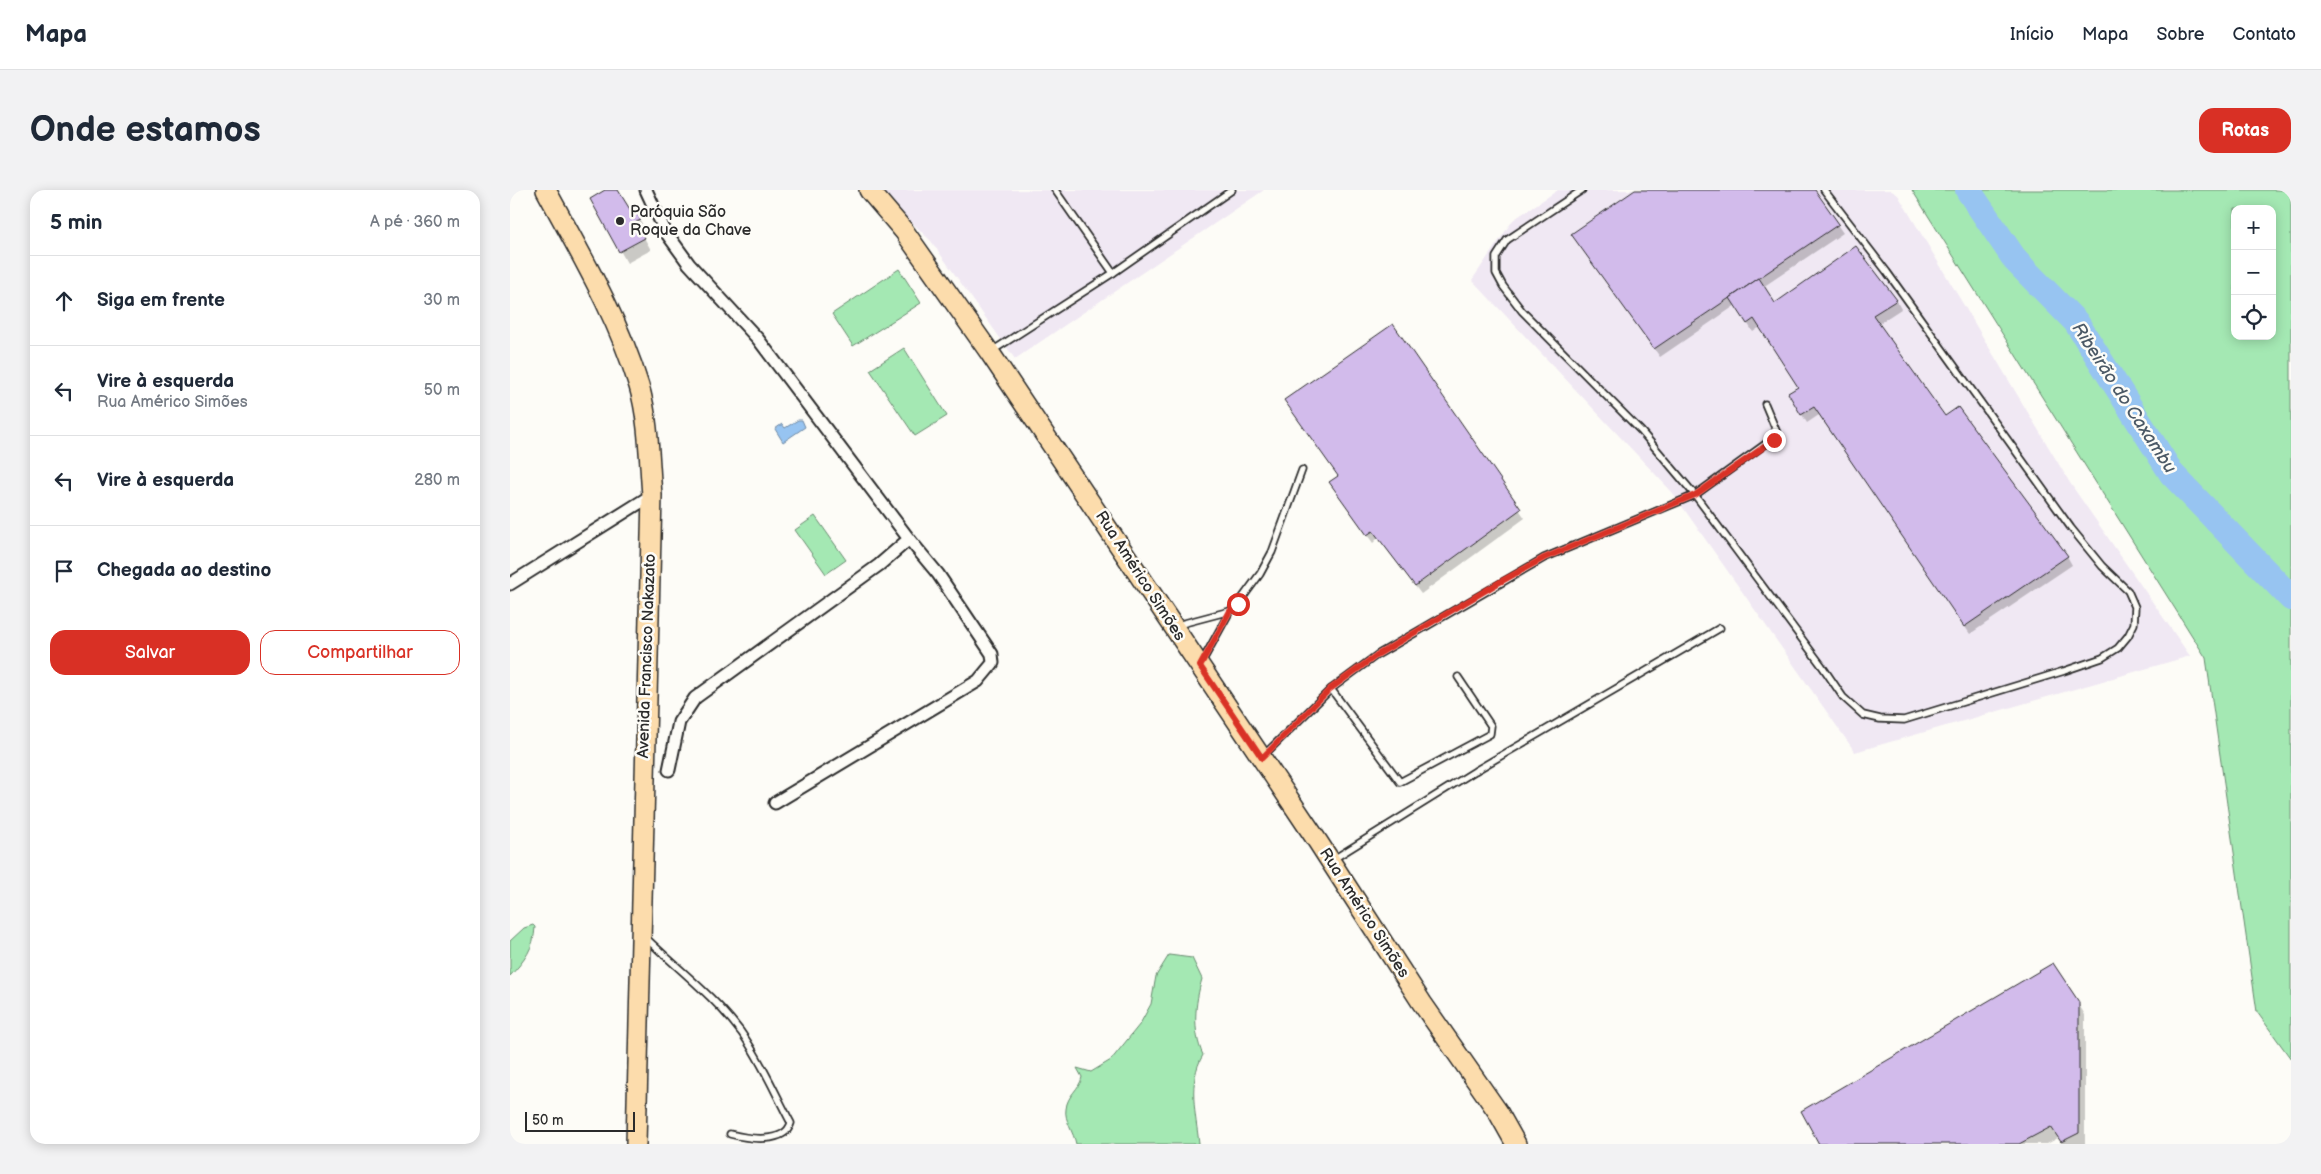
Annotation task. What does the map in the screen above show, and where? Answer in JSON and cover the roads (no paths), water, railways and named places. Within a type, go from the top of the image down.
[{"type":"main road","name":"Avenida Francisco Nakazato","points":[[546,190],[612,316],[639,386],[647,432],[652,495],[636,1144]]},
{"type":"main road","name":"Rua Américo Simões","points":[[869,190],[904,231],[990,352],[1262,758],[1422,1002],[1498,1112],[1516,1144]]},
{"type":"street","points":[[646,190],[665,231],[689,264],[758,339],[909,539],[938,574],[992,654],[993,663],[978,681],[775,803]]},
{"type":"street","points":[[510,584],[652,495]]},
{"type":"street","points":[[669,770],[678,722],[695,698],[879,565],[909,539]]},
{"type":"lane","points":[[1055,190],[1113,273]]},
{"type":"lane","points":[[990,352],[1113,273],[1232,190]]},
{"type":"lane","points":[[1582,190],[1507,240],[1496,257],[1496,273],[1522,311],[1641,431],[1695,495],[1843,697],[1863,715],[1880,719],[1904,720],[2102,658],[2118,648],[2128,636],[2134,624],[2135,608],[2128,590],[2102,566],[2072,528],[1887,272],[1824,190]]},
{"type":"lane","points":[[1262,758],[1330,689],[1377,655],[1537,562],[1695,495],[1778,435],[1765,404]]},
{"type":"lane","points":[[1200,666],[1230,611],[1260,574],[1272,552],[1302,470]]},
{"type":"lane","points":[[1173,626],[1230,611]]},
{"type":"lane","points":[[1330,861],[1475,771],[1720,628]]},
{"type":"lane","points":[[1330,689],[1400,782],[1490,734],[1491,726],[1458,677]]},
{"type":"lane","points":[[642,934],[712,999],[741,1033],[763,1068],[791,1123],[789,1132],[780,1139],[760,1142],[730,1134]]},
{"type":"water","points":[[798,420],[802,420],[805,427],[783,442],[775,429],[782,424],[785,428]]},
{"type":"waterway","name":"Ribeirão do Caxambu","points":[[1968,190],[2016,261],[2076,322],[2172,474],[2291,598]]},
{"type":"place","name":"Paróquia São Roque da Chave","points":[[620,221]]}]
